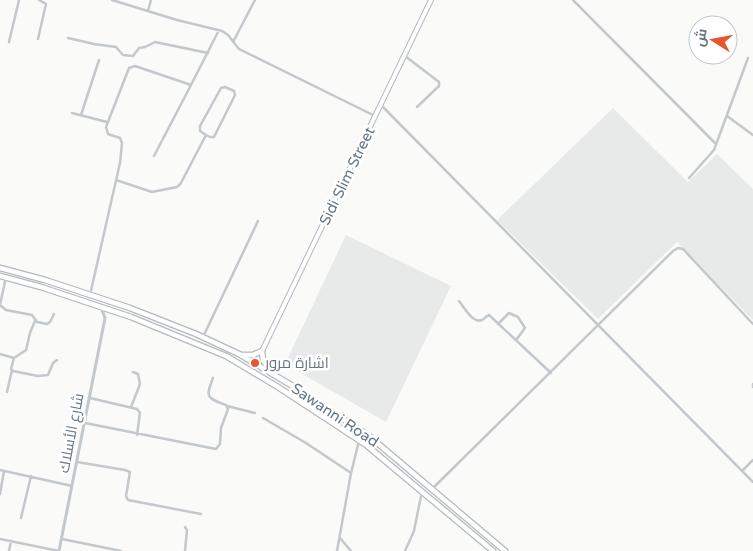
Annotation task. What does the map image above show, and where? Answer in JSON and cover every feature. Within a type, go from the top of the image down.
[{"type":"highway","name":"Sawanni Road","points":[[0,268],[45,280],[139,311],[239,354],[276,375],[362,432],[505,551]]},
{"type":"highway","name":"Sawanni Road","points":[[0,276],[100,306],[226,356],[360,440],[493,551]]},
{"type":"highway","points":[[239,354],[253,355],[262,351],[264,364],[276,375]]},
{"type":"highway","points":[[377,454],[382,452],[383,448]]},
{"type":"highway","points":[[390,465],[391,461],[397,460]]},
{"type":"main road","name":"Sidi Slim Street","points":[[262,351],[431,0]]},
{"type":"street","points":[[9,42],[19,0]]},
{"type":"street","points":[[38,40],[46,4],[39,0]]},
{"type":"street","points":[[112,0],[219,30],[228,35],[239,49],[376,116]]},
{"type":"street","points":[[148,11],[151,0]]},
{"type":"street","points":[[233,42],[255,0]]},
{"type":"street","points":[[573,0],[716,144]]},
{"type":"street","points":[[154,156],[219,30]]},
{"type":"street","points":[[68,38],[113,46],[120,49],[124,55],[133,56],[138,48],[146,47],[154,42],[208,54]]},
{"type":"street","points":[[405,56],[439,82],[439,86],[416,107]]},
{"type":"street","points":[[689,178],[711,155],[748,58]]},
{"type":"street","points":[[81,115],[99,60]]},
{"type":"street","points":[[90,295],[116,180],[122,143],[120,138],[106,132],[107,122],[129,68],[132,66],[191,84]]},
{"type":"street","points":[[225,87],[234,91],[235,95],[214,137],[206,135],[200,131],[200,126],[221,88],[225,87]]},
{"type":"street","points":[[381,105],[753,482]]},
{"type":"street","points":[[72,113],[107,122]]},
{"type":"street","points":[[727,116],[753,135]]},
{"type":"street","points":[[116,180],[152,192],[177,187],[182,183],[206,135]]},
{"type":"street","points":[[203,337],[258,220]]},
{"type":"street","points":[[432,489],[673,251],[679,248],[683,249],[753,324]]},
{"type":"street","points":[[6,278],[0,305],[6,310],[32,315],[35,321],[26,350],[14,358],[7,392]]},
{"type":"street","points":[[459,301],[476,320],[481,320],[489,315],[551,373]]},
{"type":"street","points":[[100,306],[105,318],[114,311]]},
{"type":"street","points":[[498,324],[509,313],[518,317],[524,328],[516,340]]},
{"type":"street","points":[[35,321],[47,324],[54,314]]},
{"type":"street","name":"شارع الأسلاك","points":[[59,551],[105,318]]},
{"type":"street","points":[[0,354],[14,358]]},
{"type":"street","points":[[12,370],[30,375],[44,376],[50,372],[53,363],[57,360]]},
{"type":"street","points":[[131,407],[140,384],[138,374],[133,372]]},
{"type":"street","points":[[213,378],[208,390],[209,397],[212,400],[255,413]]},
{"type":"street","points":[[90,398],[137,409],[140,413],[137,435]]},
{"type":"street","points":[[85,423],[137,435],[216,449],[220,444],[220,434],[228,410],[227,406]]},
{"type":"street","points":[[262,418],[306,443],[351,473]]},
{"type":"street","points":[[337,551],[351,473],[360,440]]},
{"type":"street","points":[[742,470],[753,460]]},
{"type":"street","points":[[77,462],[130,472],[126,496],[128,500],[201,514]]},
{"type":"street","points":[[0,470],[72,486]]},
{"type":"street","points":[[0,494],[4,471]]},
{"type":"street","points":[[22,518],[31,476]]},
{"type":"street","points":[[405,551],[414,531],[422,491]]},
{"type":"street","points":[[185,527],[187,530],[185,551]]},
{"type":"street","points":[[340,538],[351,551]]},
{"type":"street","points":[[0,539],[59,551]]},
{"type":"street","points":[[62,539],[121,551]]},
{"type":"street","points":[[9,551],[10,541]]},
{"type":"shaded area","points":[[613,108],[688,182],[717,154],[753,189],[753,320],[677,242],[598,319],[497,220]]},
{"type":"shaded area","points":[[346,235],[451,286],[386,422],[285,364]]},
{"type":"place","name":"اشارة مرور","points":[[255,363]]}]
